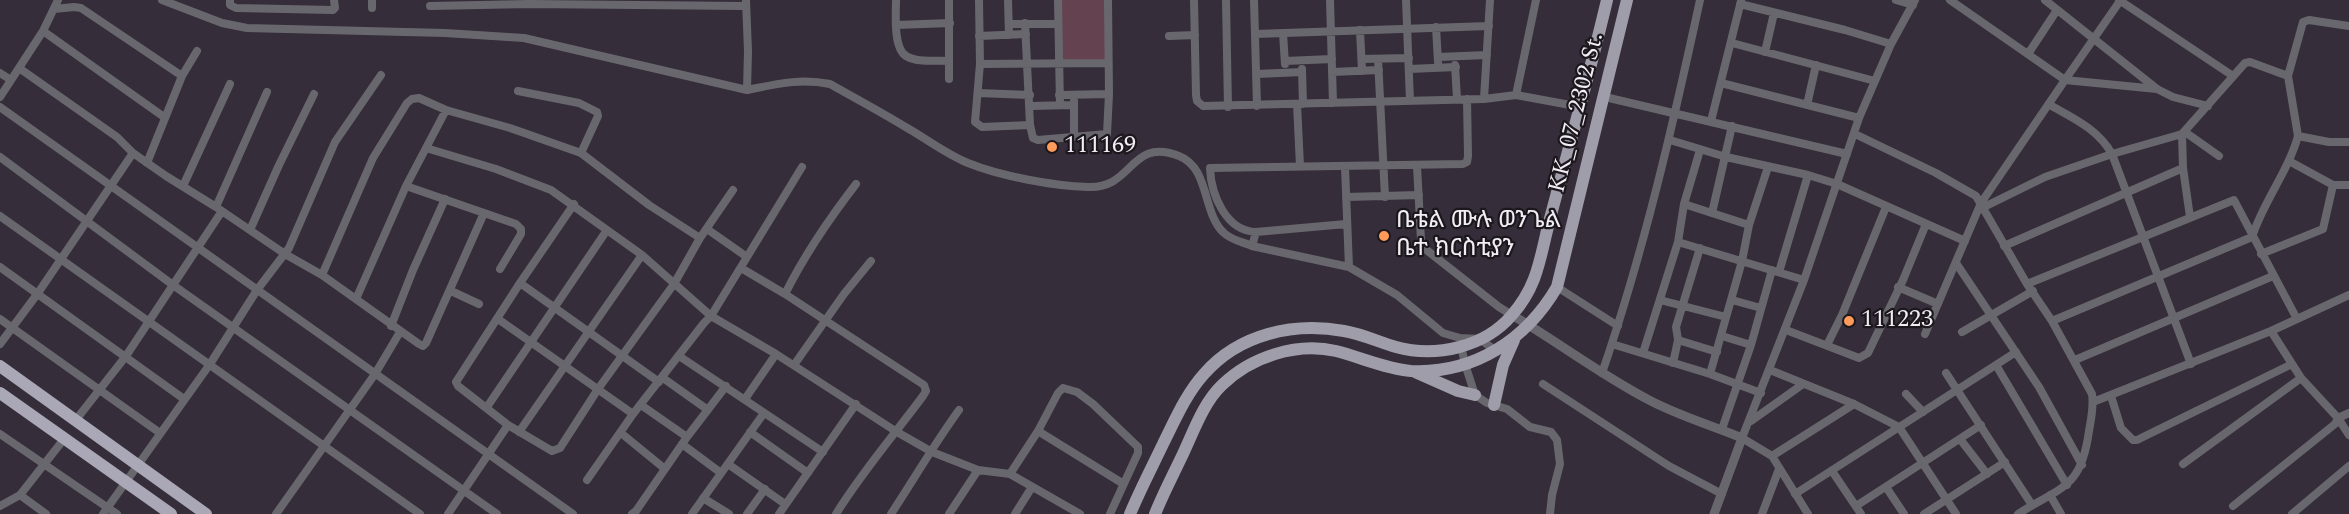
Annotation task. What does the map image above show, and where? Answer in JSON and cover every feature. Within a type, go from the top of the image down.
[{"type":"highway","points":[[0,366],[206,514]]},
{"type":"highway","points":[[0,393],[171,514]]},
{"type":"main road","name":"KK_07_2302 St.","points":[[1130,514],[1189,394],[1220,357],[1236,347],[1269,333],[1315,327],[1346,331],[1416,351],[1439,351],[1480,339],[1499,328],[1512,315],[1536,279],[1606,0]]},
{"type":"main road","name":"KK_07_2302 St.","points":[[1155,514],[1199,420],[1221,386],[1242,370],[1266,357],[1306,349],[1333,351],[1411,371],[1436,369],[1465,364],[1496,351],[1529,326],[1543,310],[1557,287],[1627,0]]},
{"type":"main road","points":[[1494,405],[1503,364],[1515,337]]},
{"type":"main road","points":[[1411,371],[1458,391],[1476,395]]},
{"type":"street","points":[[0,97],[43,31],[58,0]]},
{"type":"street","points":[[162,0],[222,24],[247,28],[445,33],[524,38],[747,90],[810,80],[830,84],[967,163],[1008,176],[1088,187],[1106,186],[1123,176],[1139,157],[1146,153],[1161,152],[1179,156],[1191,163],[1197,172],[1217,224],[1224,233],[1252,246],[1349,267],[1397,295],[1443,333],[1460,338],[1480,339],[1496,351]]},
{"type":"street","points":[[896,0],[898,42],[906,56],[921,60],[949,61]]},
{"type":"street","points":[[949,79],[950,0]]},
{"type":"street","points":[[979,0],[980,64],[975,122],[977,125],[1030,125]]},
{"type":"street","points":[[1008,0],[1009,35]]},
{"type":"street","points":[[1058,0],[1059,105]]},
{"type":"street","points":[[1025,23],[1031,106],[1030,125],[1031,134],[1035,140],[1107,134],[1108,0]]},
{"type":"street","points":[[1194,0],[1197,101],[1203,106],[1484,99],[1516,95],[1581,107]]},
{"type":"street","points":[[1226,0],[1228,106]]},
{"type":"street","points":[[1254,0],[1257,106]]},
{"type":"street","points":[[1330,0],[1333,103]]},
{"type":"street","points":[[1406,0],[1410,100]]},
{"type":"street","points":[[1484,99],[1490,0]]},
{"type":"street","points":[[1516,95],[1536,0]]},
{"type":"street","points":[[1602,373],[1618,326],[1670,140],[1700,0]]},
{"type":"street","points":[[1714,514],[1786,330],[1859,118],[1891,44],[1914,2],[1896,0]]},
{"type":"street","points":[[1950,0],[2065,80],[2157,89]]},
{"type":"street","points":[[2045,0],[2157,89],[2173,97],[2208,106]]},
{"type":"street","points":[[1925,334],[1983,205],[2120,0],[2233,76]]},
{"type":"street","points":[[430,6],[529,2],[746,3],[747,90]]},
{"type":"street","points":[[1711,121],[1732,43],[1740,2],[1774,14],[1845,30],[1891,44]]},
{"type":"street","points":[[232,4],[335,4]]},
{"type":"street","points":[[54,9],[74,7],[81,9],[182,76]]},
{"type":"street","points":[[2028,54],[2057,10]]},
{"type":"street","points":[[1765,52],[1774,14]]},
{"type":"street","points":[[2052,321],[2252,237],[2258,220],[2289,161],[2298,136],[2288,76],[2303,22],[2309,20],[2349,26]]},
{"type":"street","points":[[896,25],[950,23]]},
{"type":"street","points":[[1009,24],[1058,24]]},
{"type":"street","points":[[1255,34],[1489,26]]},
{"type":"street","points":[[1436,27],[1439,68]]},
{"type":"street","points":[[1360,30],[1362,71]]},
{"type":"street","points":[[43,31],[165,117]]},
{"type":"street","points":[[1283,33],[1285,73]]},
{"type":"street","points":[[979,36],[1026,34]]},
{"type":"street","points":[[1169,36],[1195,35]]},
{"type":"street","points":[[1732,43],[1875,81]]},
{"type":"street","points":[[147,163],[182,76],[196,51]]},
{"type":"street","points":[[1438,57],[1487,55]]},
{"type":"street","points":[[1455,56],[1457,99]]},
{"type":"street","points":[[1362,59],[1408,58]]},
{"type":"street","points":[[1285,62],[1332,59]]},
{"type":"street","points":[[1378,59],[1385,197]]},
{"type":"street","points":[[1300,166],[1302,61]]},
{"type":"street","points":[[1983,205],[2045,177],[2183,133],[2245,63],[2250,62],[2288,76]]},
{"type":"street","points":[[980,64],[1108,63]]},
{"type":"street","points":[[1807,105],[1816,65]]},
{"type":"street","points":[[19,68],[117,137],[147,163],[285,254],[322,275],[391,326],[423,346],[451,291],[484,213]]},
{"type":"street","points":[[1409,69],[1456,68]]},
{"type":"street","points":[[1332,72],[1379,70]]},
{"type":"street","points":[[1257,74],[1302,72]]},
{"type":"street","points":[[0,73],[11,80]]},
{"type":"street","points":[[106,511],[210,364],[257,290],[285,254],[335,142],[381,75]]},
{"type":"street","points":[[1721,83],[1859,118]]},
{"type":"street","points":[[183,186],[230,84]]},
{"type":"street","points":[[518,91],[579,103],[597,112],[598,116],[581,153]]},
{"type":"street","points":[[75,421],[126,356],[199,248],[219,209],[267,92]]},
{"type":"street","points":[[978,93],[1030,95]]},
{"type":"street","points":[[250,230],[279,165],[315,94]]},
{"type":"street","points":[[1074,94],[1074,135]]},
{"type":"street","points":[[1059,95],[1109,94]]},
{"type":"street","points":[[1605,97],[1847,154]]},
{"type":"street","points":[[322,275],[373,158],[407,103],[419,98],[446,110],[510,128],[581,153],[649,205],[700,238]]},
{"type":"street","points":[[1346,224],[1256,232],[1243,230],[1231,224],[1220,204],[1210,168],[1463,164],[1467,162],[1467,99]]},
{"type":"street","points":[[1031,106],[1073,105]]},
{"type":"street","points":[[2050,105],[2092,129],[2106,142],[2191,364]]},
{"type":"street","points":[[0,107],[573,514]]},
{"type":"street","points":[[356,299],[406,186],[446,110]]},
{"type":"street","points":[[1712,213],[1732,126]]},
{"type":"street","points":[[2183,133],[2219,156]]},
{"type":"street","points":[[2183,133],[2183,168],[2190,217]]},
{"type":"street","points":[[1854,134],[1936,173],[1976,196],[2027,284],[2052,321],[2092,394],[2093,402],[2086,452],[2078,474],[2067,484],[2018,514]]},
{"type":"street","points":[[2298,136],[2329,142],[2349,142]]},
{"type":"street","points":[[1670,140],[1726,157],[1808,175],[1837,184],[1965,241]]},
{"type":"street","points":[[426,148],[543,186],[574,204],[642,255],[711,316],[794,365],[897,432],[932,452],[978,470],[1010,474],[1068,511],[1080,514]]},
{"type":"street","points":[[1643,353],[1678,242],[1684,204],[1700,150]]},
{"type":"street","points":[[0,344],[38,293],[133,153]]},
{"type":"street","points":[[0,158],[173,285],[497,514]]},
{"type":"street","points":[[2289,161],[2333,185],[2349,185]]},
{"type":"street","points":[[1417,166],[1421,240],[1424,248],[1498,307],[1602,373],[1649,400],[1684,417],[1742,438],[1772,456],[1808,514]]},
{"type":"street","points":[[587,480],[633,414],[711,316],[802,167]]},
{"type":"street","points":[[1345,167],[1349,267]]},
{"type":"street","points":[[1710,374],[1732,300],[1749,225],[1768,167]]},
{"type":"street","points":[[2004,246],[2183,168]]},
{"type":"street","points":[[1722,429],[1761,308],[1808,175]]},
{"type":"street","points":[[785,294],[801,262],[830,217],[856,184]]},
{"type":"street","points":[[2261,254],[2323,229],[2333,185]]},
{"type":"street","points":[[406,186],[516,224],[521,234],[500,269]]},
{"type":"street","points":[[574,204],[456,382],[458,386],[508,425],[552,452],[556,451],[674,284],[700,238],[733,190]]},
{"type":"street","points":[[1346,197],[1419,195]]},
{"type":"street","points":[[391,326],[445,199]]},
{"type":"street","points":[[2027,284],[2234,200],[2296,319]]},
{"type":"street","points":[[1684,204],[1749,225]]},
{"type":"street","points":[[1827,345],[1842,315],[1886,207]]},
{"type":"street","points":[[0,216],[420,514]]},
{"type":"street","points":[[1786,330],[1858,357],[1864,357],[1868,353],[1926,224]]},
{"type":"street","points":[[706,229],[747,257]]},
{"type":"street","points":[[487,407],[607,230]]},
{"type":"street","points":[[1252,246],[1256,232]]},
{"type":"street","points":[[1678,242],[1804,280]]},
{"type":"street","points":[[1672,363],[1678,340],[1676,327],[1700,248]]},
{"type":"street","points":[[519,432],[642,255]]},
{"type":"street","points":[[794,365],[824,321],[871,261]]},
{"type":"street","points":[[1956,263],[2039,387],[2082,465]]},
{"type":"street","points":[[0,267],[184,399]]},
{"type":"street","points":[[741,268],[924,385],[926,391],[923,396],[897,432],[885,443],[836,514]]},
{"type":"street","points":[[2074,360],[2273,276]]},
{"type":"street","points":[[520,283],[622,356],[708,410]]},
{"type":"street","points":[[1557,287],[1618,326]]},
{"type":"street","points":[[1898,287],[1938,304]]},
{"type":"street","points":[[451,291],[479,304]]},
{"type":"street","points":[[1962,332],[2032,291]]},
{"type":"street","points":[[2093,402],[2348,299]]},
{"type":"street","points":[[1660,300],[1726,317]]},
{"type":"street","points":[[1732,300],[1761,308]]},
{"type":"street","points":[[0,319],[160,433]]},
{"type":"street","points":[[498,319],[633,414]]},
{"type":"street","points":[[2271,331],[2301,378],[2338,418],[2349,435]]},
{"type":"street","points":[[276,514],[375,374],[400,332]]},
{"type":"street","points":[[1722,336],[1750,345]]},
{"type":"street","points":[[1678,340],[1717,352]]},
{"type":"street","points":[[1612,344],[1738,383],[1761,393]]},
{"type":"street","points":[[1461,346],[1476,395],[1487,403],[1507,409],[1530,427],[1551,432],[1557,440],[1560,464],[1550,514]]},
{"type":"street","points":[[1795,494],[2016,352]]},
{"type":"street","points":[[745,399],[776,354]]},
{"type":"street","points":[[680,356],[823,452]]},
{"type":"street","points":[[2111,396],[2121,428],[2133,440],[2137,440],[2292,364]]},
{"type":"street","points":[[1995,365],[2067,484]]},
{"type":"street","points":[[1770,370],[1854,404],[1899,427],[1956,514]]},
{"type":"street","points":[[1946,373],[2032,505]]},
{"type":"street","points":[[2183,464],[2301,378]]},
{"type":"street","points":[[1543,384],[1669,466],[1722,494]]},
{"type":"street","points":[[1749,422],[1803,384]]},
{"type":"street","points":[[632,514],[726,386]]},
{"type":"street","points":[[1010,474],[1063,388],[1068,388],[1077,392],[1123,431],[1138,447],[1138,453],[1122,483],[1110,514]]},
{"type":"street","points":[[1906,394],[1923,412]]},
{"type":"street","points":[[779,514],[856,404]]},
{"type":"street","points":[[1772,456],[1854,404]]},
{"type":"street","points":[[641,405],[721,473]]},
{"type":"street","points":[[891,514],[932,452],[939,437],[959,410]]},
{"type":"street","points":[[692,514],[764,413]]},
{"type":"street","points":[[2233,506],[2335,424],[2338,418],[2349,413]]},
{"type":"street","points":[[448,514],[490,455],[508,425]]},
{"type":"street","points":[[1856,506],[1981,425]]},
{"type":"street","points":[[1038,431],[1122,483]]},
{"type":"street","points":[[750,432],[808,474]]},
{"type":"street","points":[[621,433],[665,469]]},
{"type":"street","points":[[0,434],[106,511],[117,514]]},
{"type":"street","points":[[0,506],[20,495],[64,439]]},
{"type":"street","points":[[1960,439],[1987,474]]},
{"type":"street","points":[[1924,514],[2005,462]]},
{"type":"street","points":[[728,464],[785,504]]},
{"type":"street","points":[[2292,514],[2349,466]]},
{"type":"street","points":[[1762,514],[1779,469]]},
{"type":"street","points":[[950,514],[978,470]]},
{"type":"street","points":[[1832,471],[1861,514]]},
{"type":"street","points":[[1014,514],[1032,486]]},
{"type":"street","points":[[1886,487],[1904,514]]},
{"type":"street","points":[[747,514],[765,489]]},
{"type":"street","points":[[0,494],[9,501]]},
{"type":"street","points":[[20,495],[46,514]]},
{"type":"street","points":[[2050,495],[2061,514]]},
{"type":"street","points":[[703,498],[729,514]]},
{"type":"shaded area","points":[[1058,0],[1108,0],[1109,62],[1058,63]]},
{"type":"place","name":"111169","points":[[1052,147]]},
{"type":"place","name":"ቤቴል ሙሉ ወንጌል ቤተ ክርስቲያን","points":[[1384,236]]},
{"type":"place","name":"111223","points":[[1849,321]]}]
